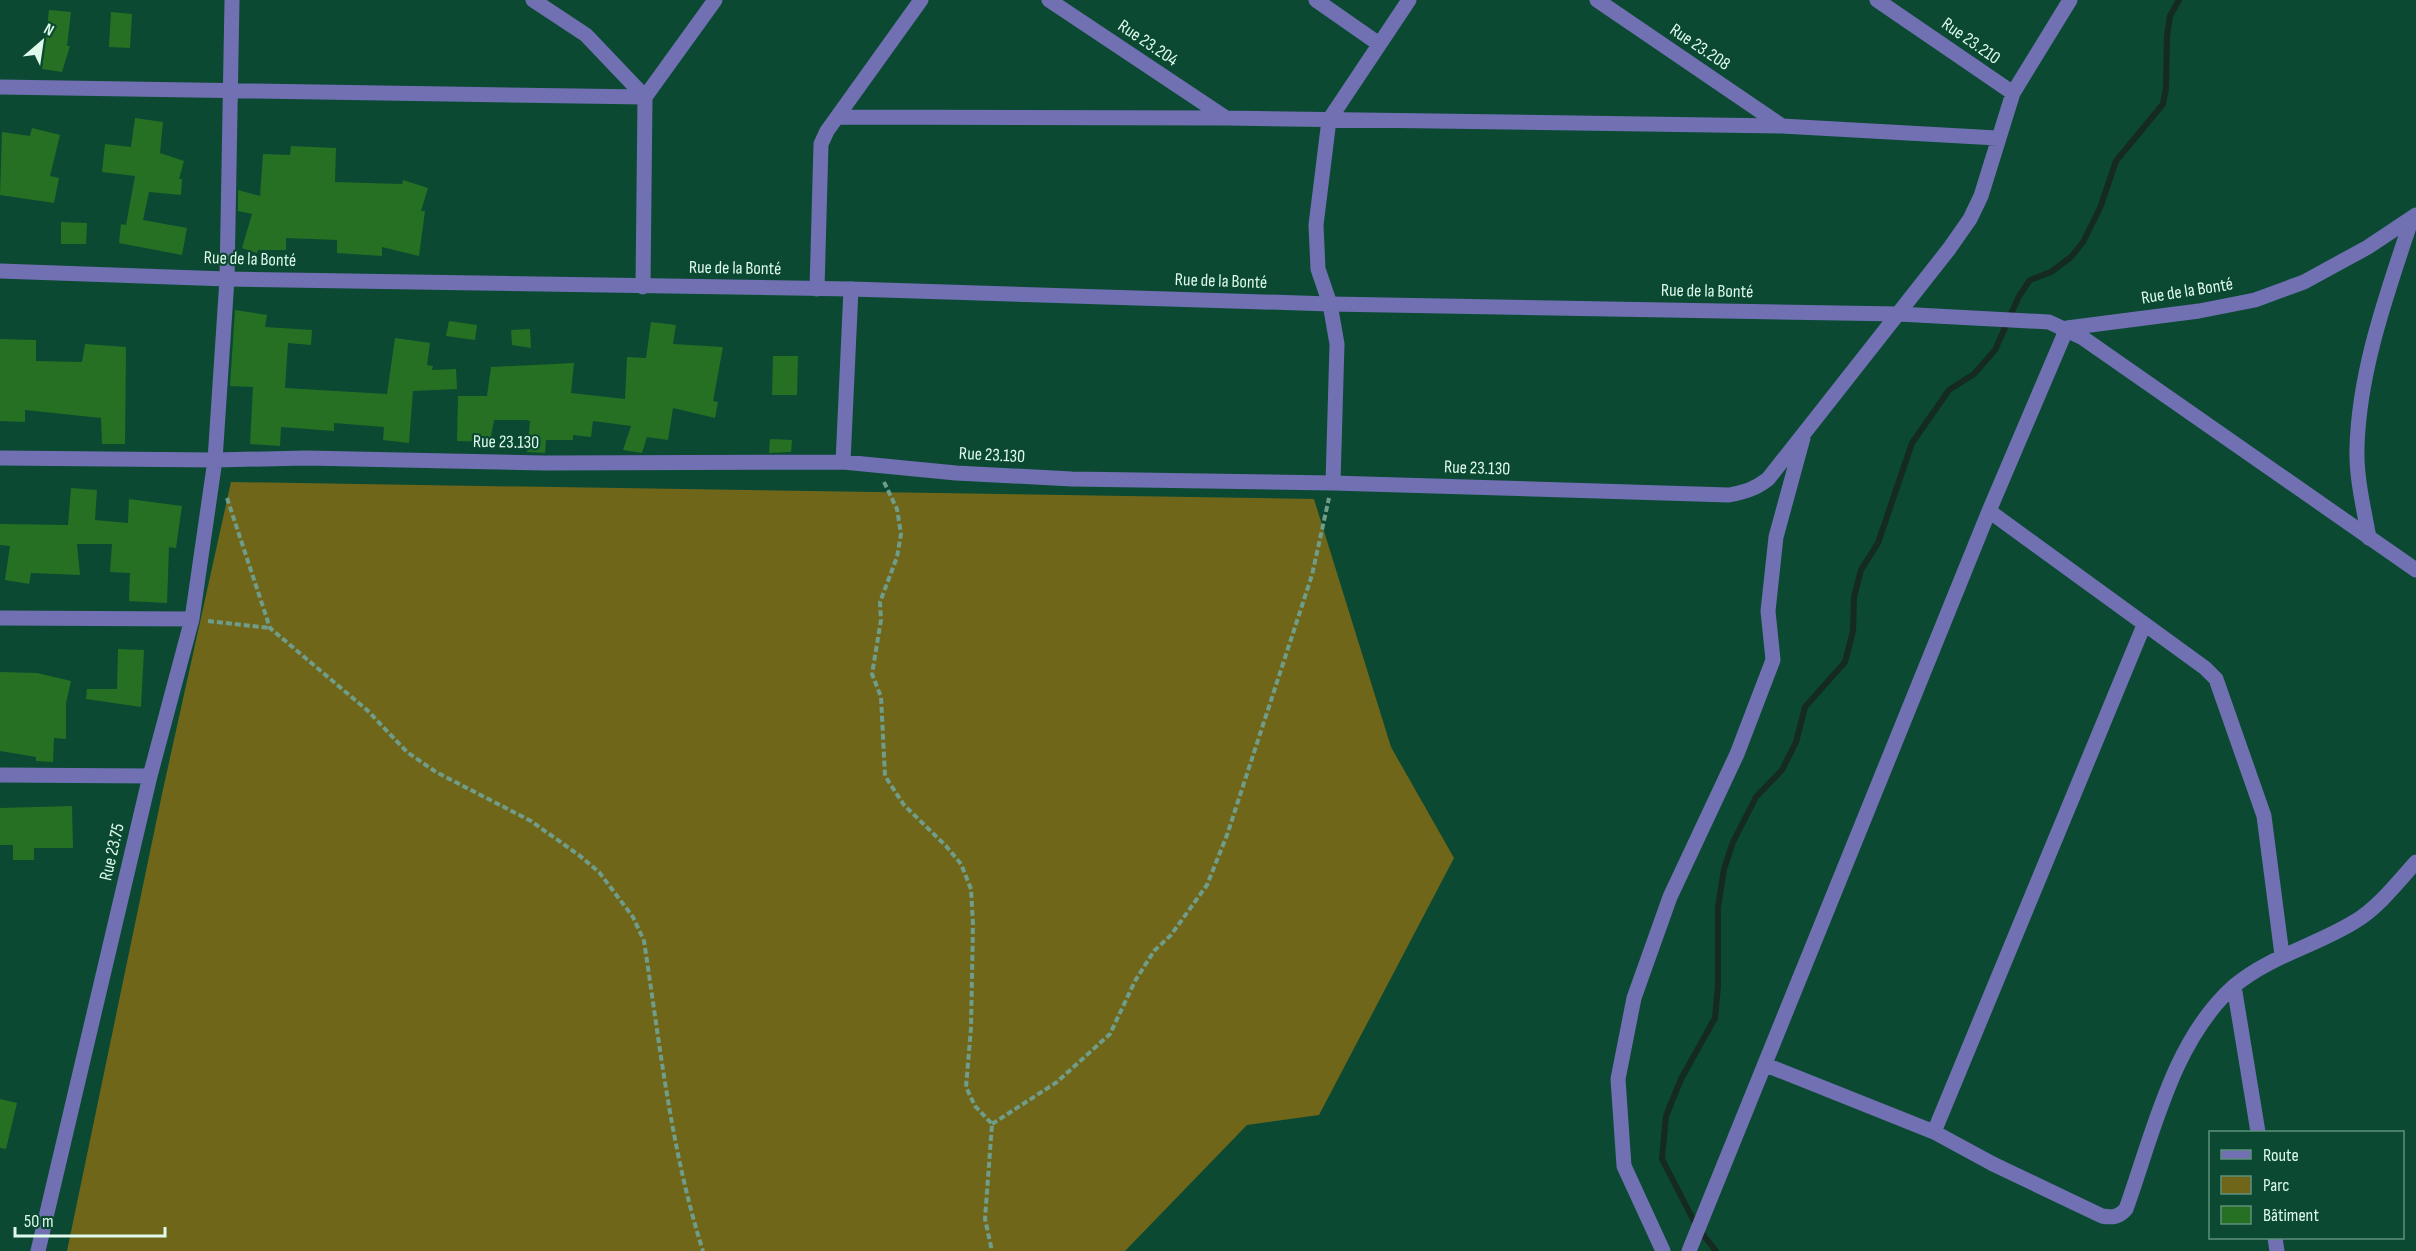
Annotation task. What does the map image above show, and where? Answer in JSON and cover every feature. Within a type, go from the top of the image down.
[{"type":"street","name":"Rue 23.75","points":[[38,1251],[150,776],[192,618],[215,460],[227,279],[232,0]]},
{"type":"street","points":[[533,0],[586,35],[645,97]]},
{"type":"street","points":[[643,287],[645,97],[715,0]]},
{"type":"street","points":[[908,0],[910,16]]},
{"type":"street","points":[[817,289],[821,144],[921,0]]},
{"type":"street","name":"Rue 23.204","points":[[1050,0],[1226,118]]},
{"type":"street","points":[[1316,0],[1379,44]]},
{"type":"street","points":[[1333,483],[1337,344],[1330,304],[1318,269],[1316,225],[1329,120],[1409,0]]},
{"type":"street","name":"Rue 23.208","points":[[1597,0],[1782,126]]},
{"type":"street","name":"Rue 23.210","points":[[1877,0],[2013,93]]},
{"type":"street","name":"Rue 23.130","points":[[0,458],[215,460],[306,458],[544,463],[843,462],[956,473],[1083,479],[1333,483],[1729,495],[1756,488],[1768,479],[1970,219],[1981,196],[1997,138],[2013,93],[2070,0]]},
{"type":"street","points":[[0,87],[645,97]]},
{"type":"street","points":[[838,117],[1226,118],[1782,126],[1997,138]]},
{"type":"street","points":[[2369,538],[2359,485],[2357,450],[2359,412],[2369,361],[2413,218]]},
{"type":"street","name":"Rue de la Bonté","points":[[0,271],[227,279],[851,289],[1330,304],[1898,314],[2049,322],[2067,328],[2199,311],[2255,300],[2304,282],[2413,218]]},
{"type":"street","points":[[843,462],[851,289]]},
{"type":"street","points":[[1689,1251],[1989,511],[2067,328],[2416,570]]},
{"type":"street","points":[[1663,1251],[1624,1166],[1618,1079],[1634,998],[1670,897],[1737,754],[1773,660],[1768,611],[1776,537],[1804,432]]},
{"type":"street","points":[[1989,511],[2205,668],[2216,679],[2264,816],[2282,955]]},
{"type":"street","points":[[0,618],[192,618]]},
{"type":"street","points":[[1934,1132],[2144,625]]},
{"type":"street","points":[[0,775],[150,776]]},
{"type":"street","points":[[1766,1065],[1934,1132],[1993,1164],[2102,1215],[2112,1217],[2121,1214],[2126,1209],[2179,1058],[2200,1024],[2234,986],[2282,955],[2355,922],[2416,862]]},
{"type":"street","points":[[2234,986],[2258,1131]]},
{"type":"path","points":[[876,465],[897,508],[901,534],[897,557],[880,602],[880,620],[872,674],[881,697],[885,776],[904,805],[961,864],[971,889],[972,1005],[966,1087],[975,1106],[992,1124],[985,1220],[992,1251]]},
{"type":"path","points":[[992,1124],[1057,1082],[1110,1034],[1135,981],[1154,951],[1171,935],[1207,885],[1227,835],[1312,575],[1333,483]]},
{"type":"path","points":[[226,494],[270,628],[367,710],[407,752],[436,772],[531,821],[580,856],[598,872],[633,917],[644,941],[676,1149],[703,1251]]},
{"type":"path","points":[[192,618],[270,628]]},
{"type":"green space","points":[[231,482],[1314,499],[1391,747],[1454,858],[1319,1115],[1247,1125],[1125,1251],[67,1251],[162,794]]},
{"type":"building","points":[[49,10],[71,12],[67,46],[70,46],[62,72],[42,69]]},
{"type":"building","points":[[111,12],[132,14],[130,48],[109,47]]},
{"type":"building","points":[[135,118],[163,122],[160,153],[184,161],[179,179],[182,179],[181,195],[149,192],[143,220],[187,228],[182,255],[119,243],[121,224],[126,225],[135,176],[102,172],[105,144],[131,147]]},
{"type":"building","points":[[32,128],[60,135],[50,176],[59,178],[54,203],[0,195],[2,132],[30,136]]},
{"type":"building","points":[[291,146],[336,148],[335,182],[402,184],[403,180],[428,188],[421,211],[425,211],[419,256],[382,247],[382,256],[337,253],[337,240],[286,238],[286,250],[258,250],[257,253],[242,248],[252,214],[238,211],[238,190],[260,196],[263,154],[290,155]]},
{"type":"building","points":[[61,222],[87,223],[86,244],[61,244]]},
{"type":"building","points":[[235,310],[267,315],[265,327],[312,330],[311,345],[288,343],[285,388],[387,394],[395,338],[430,343],[427,365],[433,366],[432,370],[456,369],[457,389],[413,391],[409,443],[383,440],[384,427],[334,423],[334,431],[281,427],[280,446],[250,444],[253,387],[230,386]]},
{"type":"building","points":[[449,321],[477,325],[475,340],[446,336]]},
{"type":"building","points":[[651,322],[676,325],[673,344],[723,347],[713,401],[718,402],[715,418],[673,408],[668,440],[647,437],[642,453],[623,450],[631,426],[593,421],[591,437],[573,435],[573,440],[546,440],[545,453],[527,452],[530,421],[526,420],[494,420],[490,442],[457,441],[458,396],[487,396],[491,367],[574,363],[571,393],[625,399],[627,357],[646,358]]},
{"type":"building","points":[[530,329],[531,348],[512,345],[511,330]]},
{"type":"building","points":[[0,339],[36,340],[36,361],[82,362],[85,344],[126,347],[125,444],[102,444],[101,418],[25,410],[25,422],[0,421]]},
{"type":"building","points":[[773,356],[798,356],[797,395],[772,395]]},
{"type":"building","points":[[770,439],[792,440],[791,452],[769,453]]},
{"type":"building","points":[[71,488],[97,490],[95,520],[128,523],[129,499],[182,506],[176,548],[169,547],[167,603],[129,601],[130,573],[110,572],[112,544],[77,544],[80,575],[31,573],[29,584],[5,580],[10,546],[0,545],[0,524],[68,525]]},
{"type":"building","points":[[118,649],[144,650],[141,707],[86,699],[87,689],[117,689]]},
{"type":"building","points":[[0,672],[37,673],[71,681],[66,703],[66,739],[54,738],[53,762],[36,761],[36,757],[0,751]]},
{"type":"building","points":[[72,806],[73,848],[34,848],[34,860],[13,860],[13,845],[0,845],[0,808]]},
{"type":"building","points":[[0,1099],[17,1103],[6,1149],[0,1148]]},
{"type":"waterway","points":[[1716,1251],[1697,1227],[1662,1159],[1666,1116],[1681,1079],[1715,1018],[1718,986],[1718,907],[1724,869],[1733,842],[1756,797],[1782,770],[1796,742],[1805,707],[1845,662],[1853,631],[1854,597],[1861,570],[1878,543],[1912,443],[1949,390],[1974,374],[1995,350],[2019,296],[2030,280],[2051,272],[2071,257],[2083,242],[2100,208],[2116,161],[2163,104],[2170,16],[2179,0]]}]
